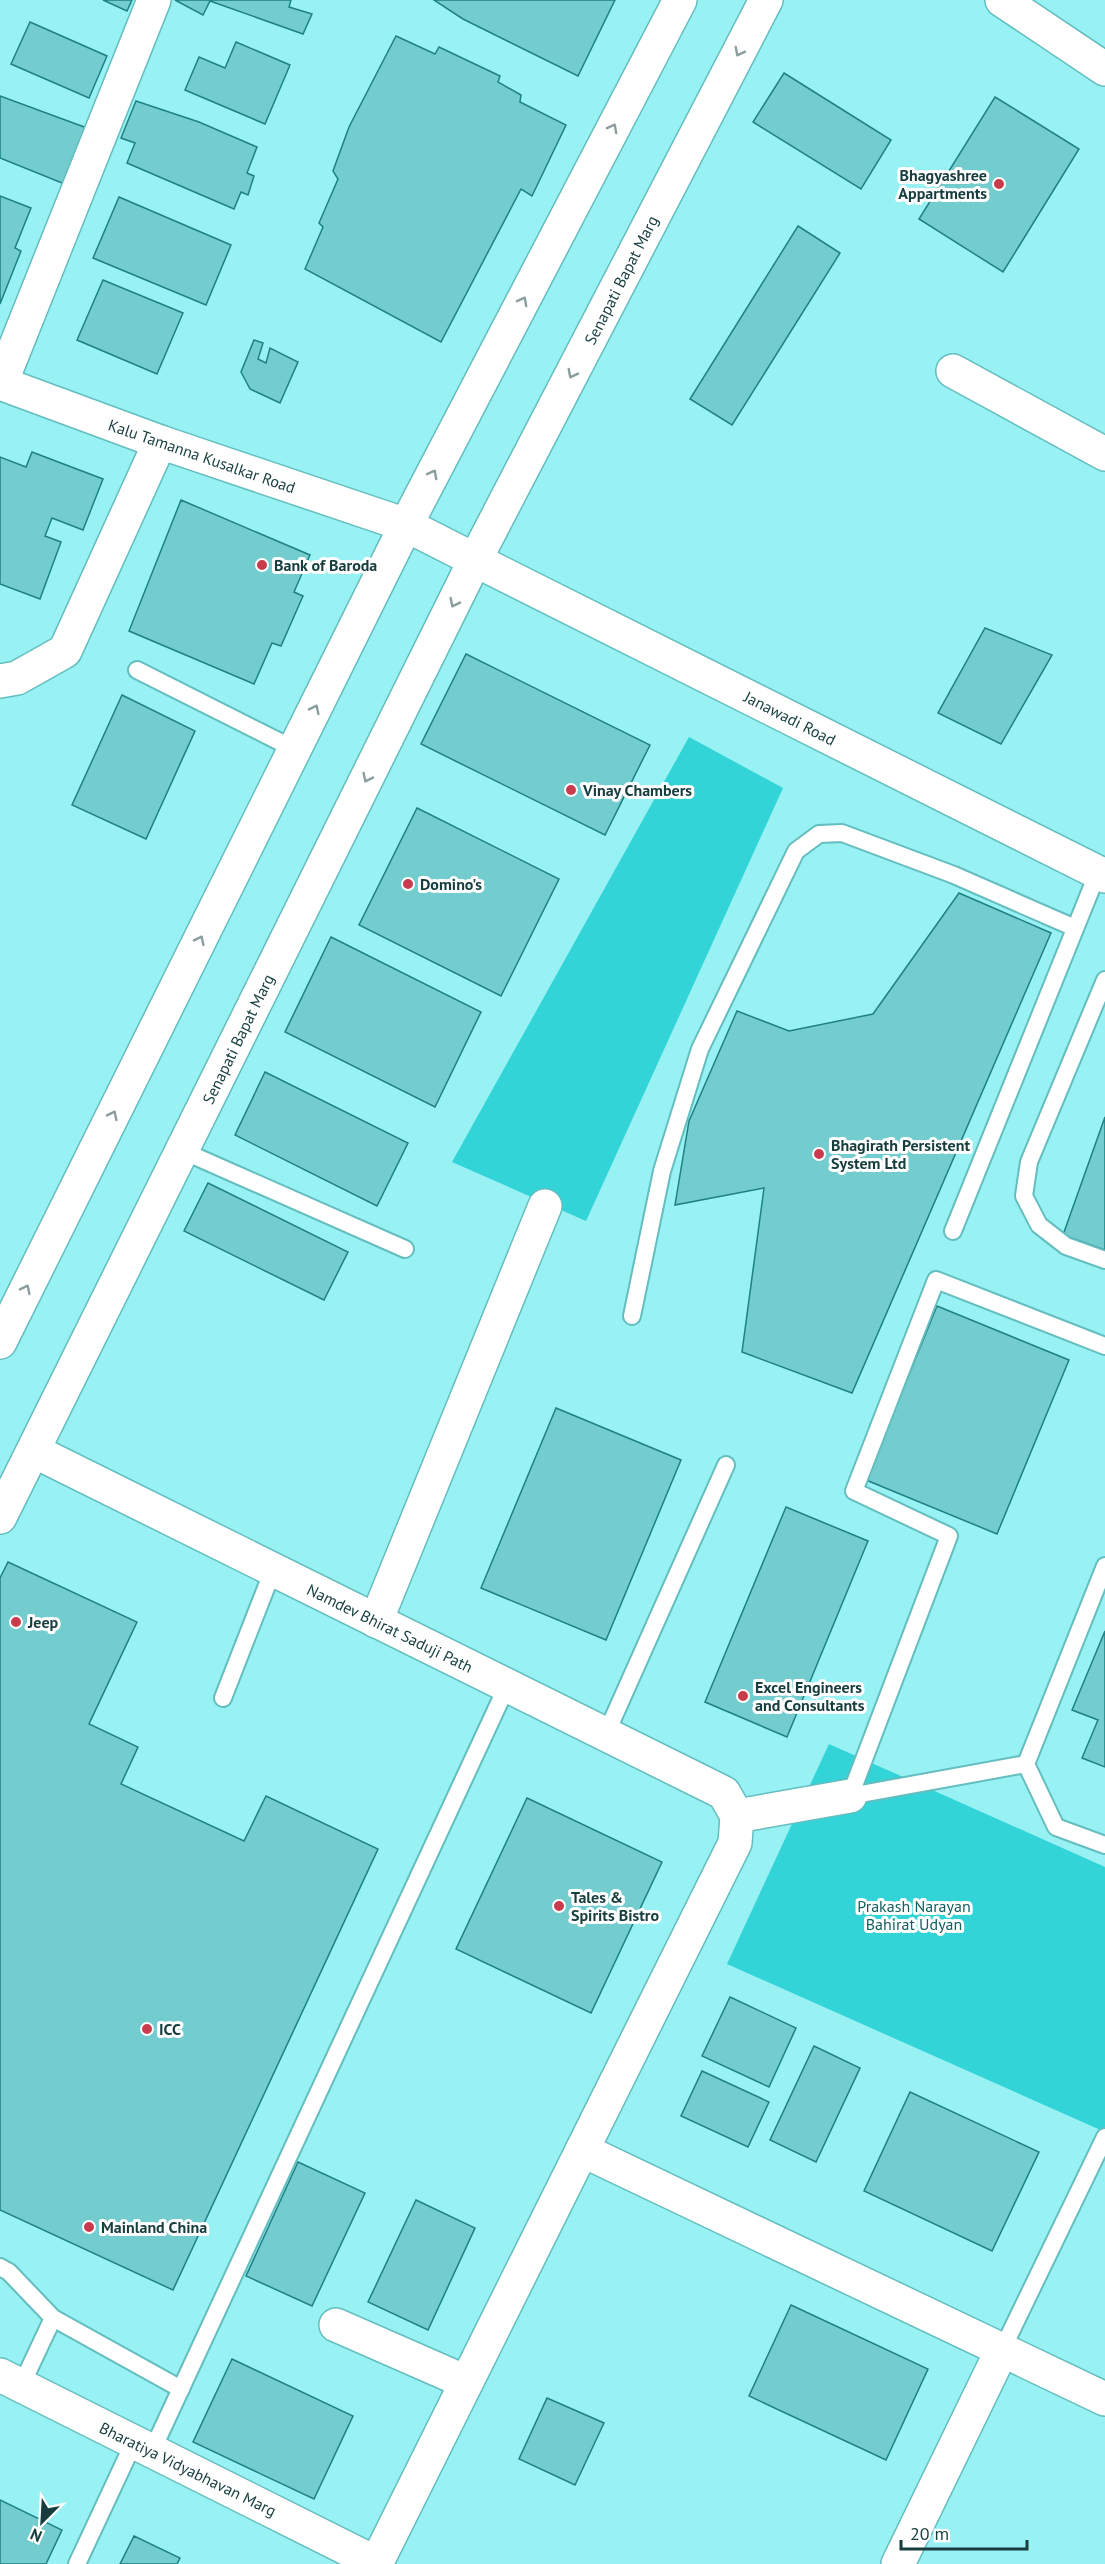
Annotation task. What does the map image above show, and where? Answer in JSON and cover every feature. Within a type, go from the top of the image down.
[{"type":"street","points":[[1,383],[154,0]]},
{"type":"street","points":[[0,1342],[406,525],[680,0]]},
{"type":"street","name":"Senapati Bapat Marg","points":[[0,1517],[475,560],[766,0]]},
{"type":"street","points":[[1002,0],[1105,69]]},
{"type":"street","points":[[953,371],[1105,454]]},
{"type":"street","name":"Kalu Tamanna Kusalkar Road","points":[[1,383],[160,442],[406,525]]},
{"type":"street","points":[[0,681],[17,678],[65,651],[160,442]]},
{"type":"street","points":[[406,525],[475,560]]},
{"type":"street","name":"Janawadi Road","points":[[475,560],[1101,874]]},
{"type":"street","points":[[376,1622],[545,1206]]},
{"type":"street","name":"Namdev Bhirat Saduji Path","points":[[34,1451],[724,1793],[736,1816]]},
{"type":"street","points":[[376,2564],[735,1843],[736,1816],[850,1796]]},
{"type":"street","points":[[582,2150],[1105,2399]]},
{"type":"street","points":[[336,2325],[466,2382]]},
{"type":"street","points":[[898,2564],[1002,2350]]},
{"type":"street","name":"Bharatiya Vidyabhavan Marg","points":[[11,2381],[376,2564]]},
{"type":"lane","points":[[137,670],[294,749]]},
{"type":"lane","points":[[632,1316],[662,1171],[700,1050],[796,851],[819,834],[842,832],[954,875],[1075,928]]},
{"type":"lane","points":[[954,1231],[1075,928],[1101,874]]},
{"type":"lane","points":[[1104,985],[1029,1162],[1024,1196],[1039,1226],[1066,1246],[1105,1260]]},
{"type":"lane","points":[[183,1150],[405,1249]]},
{"type":"lane","points":[[850,1796],[949,1536],[854,1491],[936,1280],[1105,1346]]},
{"type":"lane","points":[[606,1734],[726,1465]]},
{"type":"lane","points":[[1105,1566],[1026,1764],[1056,1827],[1105,1845]]},
{"type":"lane","points":[[222,1698],[273,1570]]},
{"type":"lane","points":[[77,2564],[143,2446],[181,2389],[507,1686]]},
{"type":"lane","points":[[850,1796],[1026,1764]]},
{"type":"lane","points":[[1002,2350],[1105,2137]]},
{"type":"lane","points":[[0,2267],[9,2272],[53,2318],[181,2389]]},
{"type":"lane","points":[[11,2381],[53,2318]]},
{"type":"green space","points":[[689,737],[783,788],[586,1221],[452,1162]]},
{"type":"green space","name":"Prakash Narayan Bahirat Udyan","points":[[829,1744],[1105,1867],[1105,2132],[727,1964]]},
{"type":"building","points":[[103,0],[132,0],[127,11]]},
{"type":"building","points":[[175,0],[291,0],[289,7],[312,14],[303,34],[210,1],[203,15]]},
{"type":"building","points":[[434,0],[615,0],[578,76],[463,19]]},
{"type":"building","points":[[30,22],[107,56],[89,98],[11,64]]},
{"type":"building","points":[[396,36],[435,54],[439,47],[500,76],[498,82],[521,95],[520,102],[566,125],[532,196],[521,189],[441,342],[305,269],[323,227],[319,223],[338,179],[333,171],[349,127]]},
{"type":"building","points":[[236,42],[290,65],[265,124],[185,90],[199,57],[225,68]]},
{"type":"building","points":[[784,73],[891,140],[861,189],[753,122]]},
{"type":"building","points":[[0,96],[87,128],[67,185],[0,158]]},
{"type":"building","name":"Bhagyashree Appartments","points":[[995,97],[1079,149],[1003,272],[919,219]]},
{"type":"building","points":[[136,101],[199,122],[257,147],[247,173],[254,176],[248,195],[241,192],[234,209],[127,163],[135,143],[121,138]]},
{"type":"building","points":[[0,196],[31,208],[15,248],[21,251],[0,304]]},
{"type":"building","points":[[119,197],[231,245],[206,305],[93,258]]},
{"type":"building","points":[[798,226],[840,253],[732,425],[690,399]]},
{"type":"building","points":[[103,280],[183,313],[157,374],[77,340]]},
{"type":"building","points":[[254,340],[263,343],[258,359],[266,363],[270,348],[298,362],[280,403],[250,389],[241,372]]},
{"type":"building","points":[[32,452],[103,479],[83,530],[52,518],[45,536],[61,542],[40,599],[0,584],[0,457],[26,467]]},
{"type":"building","points":[[181,500],[310,555],[294,592],[303,596],[281,646],[272,643],[254,684],[129,631]]},
{"type":"building","points":[[985,628],[1052,655],[1001,744],[938,713]]},
{"type":"building","name":"Vinay Chambers","points":[[466,654],[650,745],[605,835],[421,744]]},
{"type":"building","points":[[122,695],[195,731],[146,839],[72,805]]},
{"type":"building","points":[[417,808],[559,879],[501,996],[359,925]]},
{"type":"building","name":"Bhagirath Persistent System Ltd","points":[[959,893],[1051,933],[852,1393],[742,1352],[764,1188],[675,1205],[689,1121],[737,1011],[789,1031],[873,1014]]},
{"type":"building","points":[[331,937],[481,1012],[435,1107],[285,1032]]},
{"type":"building","points":[[265,1072],[408,1143],[377,1206],[235,1135]]},
{"type":"building","points":[[1105,1117],[1105,1250],[1063,1235]]},
{"type":"building","points":[[208,1183],[348,1252],[324,1300],[184,1231]]},
{"type":"building","points":[[937,1306],[1069,1360],[997,1534],[866,1480]]},
{"type":"building","points":[[556,1408],[681,1460],[606,1640],[481,1588]]},
{"type":"building","points":[[786,1507],[868,1541],[787,1737],[705,1702]]},
{"type":"building","name":"ICC","points":[[8,1562],[137,1622],[89,1724],[138,1747],[121,1784],[244,1841],[266,1796],[378,1849],[173,2290],[0,2210],[0,1578]]},
{"type":"building","points":[[1105,1631],[1105,1767],[1082,1758],[1098,1720],[1072,1710]]},
{"type":"building","name":"Tales & Spirits Bistro","points":[[527,1798],[662,1862],[591,2013],[456,1949]]},
{"type":"building","points":[[730,1997],[796,2028],[769,2087],[702,2056]]},
{"type":"building","points":[[814,2046],[860,2068],[816,2162],[770,2140]]},
{"type":"building","points":[[702,2071],[769,2102],[748,2147],[681,2116]]},
{"type":"building","points":[[910,2092],[1039,2152],[992,2251],[864,2191]]},
{"type":"building","points":[[298,2162],[365,2193],[312,2306],[246,2276]]},
{"type":"building","points":[[416,2200],[475,2228],[428,2330],[368,2302]]},
{"type":"building","points":[[791,2305],[928,2369],[886,2460],[749,2396]]},
{"type":"building","points":[[232,2359],[353,2416],[314,2499],[193,2442]]},
{"type":"building","points":[[547,2398],[604,2423],[575,2485],[519,2459]]},
{"type":"building","points":[[0,2500],[62,2530],[46,2564],[0,2564]]},
{"type":"building","points":[[134,2536],[180,2558],[177,2564],[120,2564]]},
{"type":"place","name":"Bhagyashree Appartments","points":[[999,184]]},
{"type":"place","name":"Bank of Baroda","points":[[262,565]]},
{"type":"place","name":"Vinay Chambers","points":[[571,790]]},
{"type":"place","name":"Domino's","points":[[408,884]]},
{"type":"place","name":"Bhagirath Persistent System Ltd","points":[[819,1154]]},
{"type":"place","name":"Jeep","points":[[16,1622]]},
{"type":"place","name":"Excel Engineers and Consultants","points":[[743,1696]]},
{"type":"place","name":"Tales & Spirits Bistro","points":[[559,1906]]},
{"type":"place","name":"ICC","points":[[147,2029]]},
{"type":"place","name":"Mainland China","points":[[89,2227]]}]
